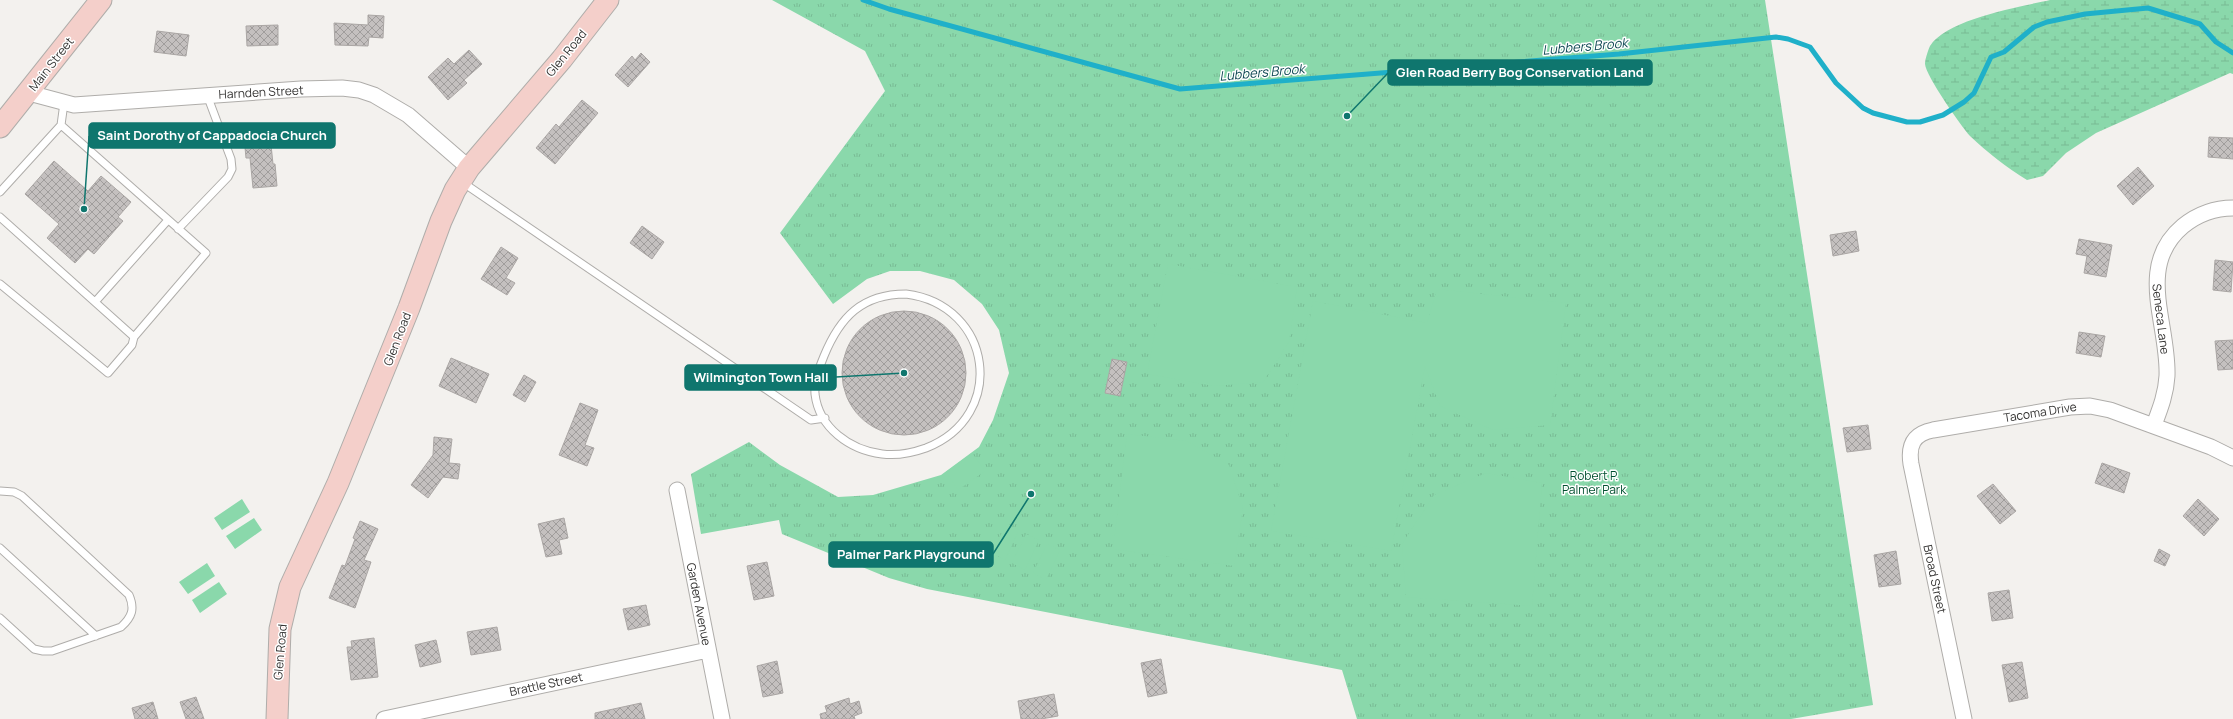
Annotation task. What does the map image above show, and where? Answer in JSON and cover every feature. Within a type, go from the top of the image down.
[{"type":"street","name":"Main Street","points":[[0,127],[29,93],[101,0]]},
{"type":"street","name":"Glen Road","points":[[277,719],[280,629],[290,587],[338,483],[394,345],[441,221],[465,174],[562,59],[608,0]]},
{"type":"street","name":"Harnden Street","points":[[29,93],[74,105],[328,88],[359,90],[374,95],[408,115],[465,174]]},
{"type":"street","name":"Seneca Lane","points":[[2154,425],[2164,399],[2167,376],[2165,342],[2156,285],[2158,263],[2167,245],[2184,225],[2203,213],[2223,208],[2233,208]]},
{"type":"street","name":"Tacoma Drive","points":[[1913,440],[1922,433],[1933,430],[2080,406],[2100,407],[2154,425],[2211,447],[2233,458]]},
{"type":"street","name":"Broad Street","points":[[1913,440],[1911,445],[1911,464],[1964,719]]},
{"type":"street","name":"Garden Avenue","points":[[678,490],[722,719]]},
{"type":"street","name":"Brattle Street","points":[[384,719],[708,650]]},
{"type":"lane","points":[[178,229],[228,177],[232,169],[231,160],[207,95]]},
{"type":"lane","points":[[0,192],[61,125],[64,103]]},
{"type":"lane","points":[[0,284],[108,373],[132,345],[134,337],[206,254],[61,125]]},
{"type":"lane","points":[[465,174],[811,420],[825,418]]},
{"type":"lane","points":[[0,217],[134,337]]},
{"type":"lane","points":[[95,302],[168,220]]},
{"type":"lane","points":[[886,296],[917,296],[945,307],[967,329],[979,357],[979,388],[967,416],[946,438],[918,451],[882,454],[853,446],[844,441],[834,432],[825,418],[815,395],[818,370],[836,329],[858,307],[886,296]]},
{"type":"lane","points":[[0,491],[14,492],[22,496],[129,596],[132,604],[130,619],[121,627],[52,651],[43,651],[34,648],[0,618]]},
{"type":"lane","points":[[0,548],[96,636]]},
{"type":"green space","name":"Robert P. Palmer Park","points":[[772,0],[1765,0],[1873,705],[1791,719],[1357,719],[1342,670],[927,589],[889,578],[782,534],[779,520],[701,534],[691,474],[749,442],[780,465],[838,497],[873,495],[941,475],[979,447],[993,420],[1009,373],[999,330],[982,304],[954,280],[920,271],[890,271],[867,279],[833,304],[780,233],[885,91],[865,51]]},
{"type":"green space","points":[[2050,0],[2233,0],[2233,74],[2230,73],[2096,133],[2066,153],[2043,176],[2027,180],[1997,160],[1970,136],[1937,89],[1927,70],[1925,62],[1930,46],[1939,37],[1952,28],[1967,21]]},
{"type":"green space","points":[[1168,264],[1297,287],[1289,342],[1263,382],[1214,386],[1147,374]]},
{"type":"green space","points":[[1437,289],[1566,303],[1550,425],[1493,430],[1440,406],[1425,366],[1391,551],[1271,531],[1313,301],[1427,323]]},
{"type":"green space","points":[[1127,434],[1187,441],[1229,465],[1243,508],[1234,566],[1113,549]]},
{"type":"green space","points":[[972,453],[985,471],[958,490],[946,472]]},
{"type":"green space","points":[[1486,473],[1542,483],[1532,606],[1406,597],[1402,544],[1434,495]]},
{"type":"green space","points":[[242,499],[250,512],[222,530],[214,518]]},
{"type":"green space","points":[[254,518],[262,530],[235,549],[226,536]]},
{"type":"green space","points":[[1006,524],[1019,530],[1005,560],[992,553]]},
{"type":"green space","points":[[1026,534],[1039,540],[1025,570],[1012,563]]},
{"type":"green space","points":[[1047,544],[1060,550],[1046,580],[1033,573]]},
{"type":"green space","points":[[207,563],[215,576],[188,594],[179,582]]},
{"type":"green space","points":[[219,582],[227,594],[200,613],[192,600]]},
{"type":"building","points":[[368,15],[384,16],[383,38],[369,37],[368,46],[335,45],[334,23],[368,25]]},
{"type":"building","points":[[278,25],[278,45],[247,46],[246,26]]},
{"type":"building","points":[[157,31],[189,35],[186,56],[154,52]]},
{"type":"building","points":[[469,50],[482,64],[464,80],[467,83],[448,100],[428,77],[448,58],[454,64]]},
{"type":"building","points":[[641,53],[650,62],[628,87],[615,75],[632,56],[635,60]]},
{"type":"building","points":[[582,100],[598,113],[555,164],[536,148],[556,124],[559,127]]},
{"type":"building","points":[[270,135],[277,186],[253,188],[250,158],[246,158],[244,137]]},
{"type":"building","points":[[2209,137],[2233,138],[2233,159],[2208,157]]},
{"type":"building","points":[[54,161],[88,191],[101,176],[131,202],[118,217],[123,221],[94,254],[88,249],[75,263],[47,238],[59,224],[25,194]]},
{"type":"building","points":[[2138,167],[2154,186],[2133,205],[2117,186]]},
{"type":"building","points":[[642,226],[664,242],[652,259],[630,243]]},
{"type":"building","points":[[1856,231],[1859,251],[1833,256],[1830,235]]},
{"type":"building","points":[[2079,239],[2112,245],[2106,277],[2084,273],[2087,256],[2076,254]]},
{"type":"building","points":[[501,247],[518,258],[506,278],[515,283],[507,295],[481,279]]},
{"type":"building","points":[[2215,260],[2233,262],[2231,292],[2213,290]]},
{"type":"building","points":[[910,311],[928,315],[939,321],[952,333],[962,349],[966,373],[962,397],[956,408],[944,421],[922,433],[898,435],[880,431],[869,425],[856,413],[844,391],[842,367],[846,349],[852,338],[864,325],[886,313]]},
{"type":"building","points":[[2079,332],[2105,336],[2101,357],[2076,353]]},
{"type":"building","points":[[2233,340],[2233,369],[2218,370],[2215,341]]},
{"type":"building","points":[[451,358],[489,374],[476,403],[439,386]]},
{"type":"building","points":[[1112,359],[1127,362],[1120,396],[1105,393]]},
{"type":"building","points":[[524,375],[536,382],[525,402],[513,395]]},
{"type":"building","points":[[580,403],[598,410],[585,445],[594,448],[587,466],[559,455]]},
{"type":"building","points":[[1868,425],[1871,449],[1847,452],[1843,428]]},
{"type":"building","points":[[434,437],[452,439],[449,463],[460,464],[458,479],[443,477],[428,498],[411,485],[433,455]]},
{"type":"building","points":[[2102,463],[2130,473],[2124,493],[2095,483]]},
{"type":"building","points":[[1993,484],[2016,511],[2000,524],[1977,496]]},
{"type":"building","points":[[2198,499],[2219,519],[2204,536],[2183,516]]},
{"type":"building","points":[[564,518],[568,538],[559,540],[562,554],[546,557],[538,524]]},
{"type":"building","points":[[360,521],[378,529],[364,560],[371,562],[355,608],[329,598],[342,565],[345,566],[355,539],[353,538]]},
{"type":"building","points":[[2159,549],[2170,555],[2165,566],[2154,561]]},
{"type":"building","points":[[1896,551],[1901,584],[1879,587],[1874,555]]},
{"type":"building","points":[[767,562],[774,596],[754,600],[747,566]]},
{"type":"building","points":[[2009,590],[2013,618],[1992,621],[1988,593]]},
{"type":"building","points":[[646,605],[650,625],[628,630],[623,609]]},
{"type":"building","points":[[497,627],[501,650],[471,655],[467,632]]},
{"type":"building","points":[[374,638],[378,677],[351,680],[347,647],[352,647],[351,641]]},
{"type":"building","points":[[436,640],[441,662],[420,667],[415,645]]},
{"type":"building","points":[[1161,659],[1167,693],[1148,697],[1141,663]]},
{"type":"building","points":[[777,661],[783,693],[763,697],[757,666]]},
{"type":"building","points":[[2022,662],[2028,698],[2009,702],[2002,665]]},
{"type":"building","points":[[1054,694],[1058,716],[1041,719],[1021,719],[1018,701]]},
{"type":"building","points":[[196,697],[204,719],[186,719],[180,702]]},
{"type":"building","points":[[849,698],[850,704],[859,701],[862,713],[854,716],[855,719],[821,719],[820,714],[827,712],[825,706]]},
{"type":"building","points":[[153,702],[158,719],[135,719],[132,708]]},
{"type":"building","points":[[641,703],[645,719],[595,719],[595,713]]},
{"type":"waterway","name":"Lubbers Brook","points":[[863,0],[889,9],[1180,89],[1619,54],[1776,37],[1788,39],[1810,47],[1836,83],[1863,108],[1873,113],[1907,122],[1920,122],[1943,115],[1964,102],[1974,93],[1991,57],[2004,52],[2034,27],[2047,22],[2085,14],[2148,8],[2200,24],[2216,42],[2233,53]]},
{"type":"place","name":"Glen Road Berry Bog Conservation Land","points":[[1347,116]]},
{"type":"place","name":"Saint Dorothy of Cappadocia Church","points":[[84,209]]},
{"type":"place","name":"Wilmington Town Hall","points":[[904,373]]},
{"type":"place","name":"Palmer Park Playground","points":[[1031,494]]}]
